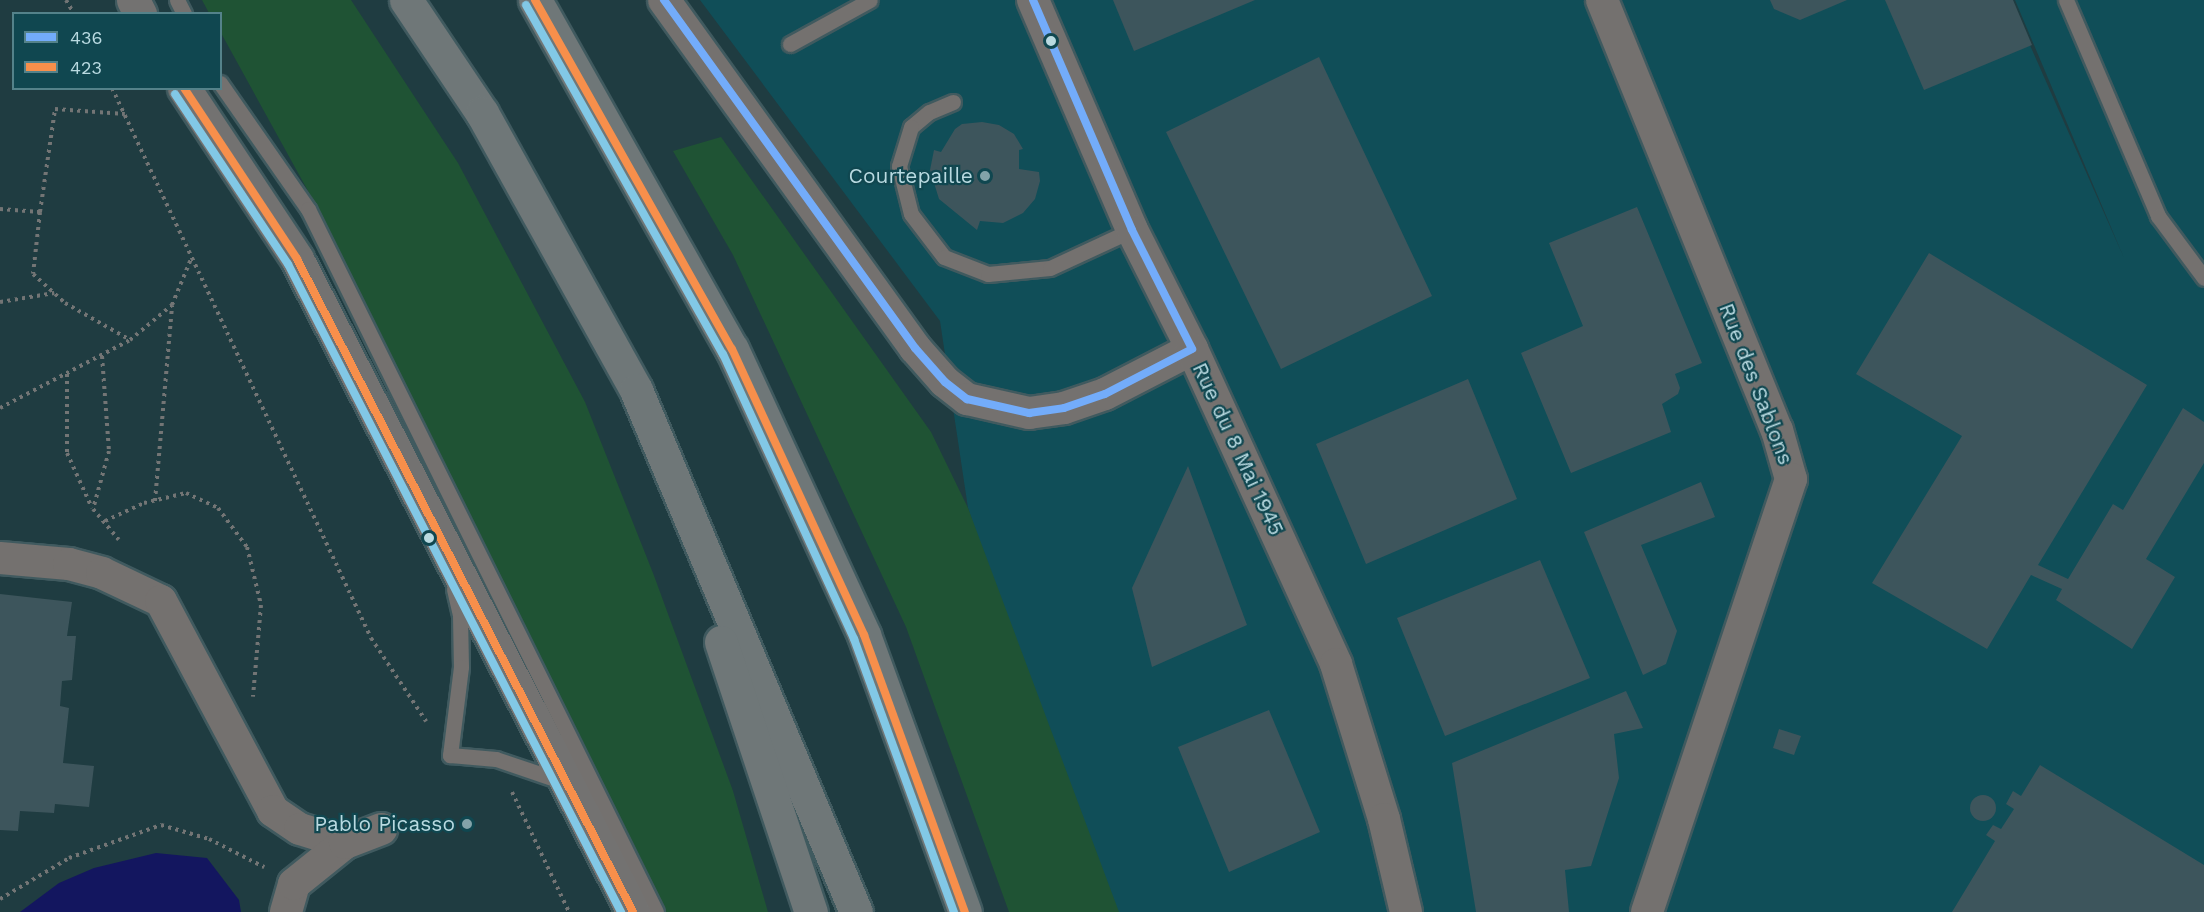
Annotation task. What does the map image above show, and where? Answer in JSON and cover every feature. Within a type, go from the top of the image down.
[{"type":"highway","points":[[406,0],[488,123],[636,390],[856,912]]},
{"type":"highway","points":[[535,0],[732,349],[864,634],[965,912]]},
{"type":"highway","points":[[636,390],[811,912]]},
{"type":"street","points":[[664,0],[915,348],[945,381],[968,399],[1029,413],[1065,408],[1105,394],[1192,349]]},
{"type":"street","name":"Rue du 8 Mai 1945","points":[[1033,0],[1132,230],[1192,349],[1336,664],[1384,819],[1406,912]]},
{"type":"street","name":"Rue des Sablons","points":[[1602,0],[1778,430],[1791,479],[1647,912]]},
{"type":"street","points":[[185,90],[297,259],[633,912]]},
{"type":"street","points":[[0,558],[69,564],[121,580],[161,601],[273,811],[300,829],[345,843]]},
{"type":"street","points":[[286,912],[294,884],[345,843],[381,829]]},
{"type":"lane","points":[[790,44],[870,0]]},
{"type":"lane","points":[[2066,0],[2158,216],[2204,278]]},
{"type":"lane","points":[[222,87],[308,209],[656,912]]},
{"type":"lane","points":[[953,102],[929,112],[911,128],[899,166],[911,214],[944,257],[988,274],[1050,268],[1132,230]]},
{"type":"lane","points":[[445,549],[460,615],[461,667],[450,755],[496,759],[569,784]]},
{"type":"path","points":[[113,90],[371,638],[426,721]]},
{"type":"path","points":[[125,114],[55,109],[33,274],[54,293],[130,340]]},
{"type":"path","points":[[0,209],[40,212]]},
{"type":"path","points":[[155,501],[172,305],[192,258]]},
{"type":"path","points":[[0,302],[54,293]]},
{"type":"path","points":[[0,408],[130,340],[172,305]]},
{"type":"path","points":[[93,509],[109,451],[102,356]]},
{"type":"path","points":[[67,374],[67,453],[93,509],[120,542],[121,580]]},
{"type":"path","points":[[105,521],[155,501],[186,494],[218,508],[247,547],[261,605],[253,699],[235,742]]},
{"type":"path","points":[[496,759],[569,912]]},
{"type":"path","points":[[0,899],[69,858],[161,825],[209,839],[255,865],[308,875]]},
{"type":"shaded area","points":[[700,0],[2010,0],[2124,258],[2015,0],[2204,0],[2204,912],[1100,912],[968,508],[940,321]]},
{"type":"shaded area","points":[[156,853],[207,858],[239,900],[241,912],[20,912],[59,883],[94,868]]},
{"type":"green space","points":[[202,0],[351,0],[458,163],[585,402],[653,573],[733,791],[768,912],[666,912],[313,200],[222,35],[222,12],[208,12]]},
{"type":"green space","points":[[721,137],[931,432],[968,508],[1119,912],[1009,912],[906,627],[733,255],[673,151]]},
{"type":"building","points":[[1113,0],[1255,0],[1134,51]]},
{"type":"building","points":[[1770,0],[1847,0],[1800,20],[1774,9]]},
{"type":"building","points":[[1885,0],[2013,0],[2032,45],[1924,90]]},
{"type":"building","points":[[1319,57],[1432,296],[1281,369],[1166,132]]},
{"type":"building","name":"Courtepaille","points":[[982,122],[999,125],[1014,134],[1023,149],[1019,150],[1019,169],[1039,172],[1040,181],[1035,199],[1023,213],[1003,223],[980,221],[977,230],[939,199],[930,170],[934,150],[941,152],[955,129],[962,124]]},
{"type":"building","points":[[1637,207],[1702,363],[1675,374],[1680,388],[1678,394],[1662,404],[1671,432],[1571,473],[1521,353],[1583,326],[1549,243]]},
{"type":"building","points":[[1929,253],[2147,385],[2038,565],[2068,579],[2113,504],[2123,510],[2183,408],[2204,422],[2204,463],[2146,559],[2175,577],[2132,649],[2056,600],[2062,589],[2031,575],[1987,649],[1872,583],[1962,436],[1856,374]]},
{"type":"building","points":[[1468,379],[1517,499],[1366,564],[1316,444]]},
{"type":"building","points":[[1188,466],[1247,625],[1152,667],[1132,588]]},
{"type":"building","points":[[1701,482],[1715,517],[1641,545],[1677,631],[1666,664],[1643,675],[1584,532]]},
{"type":"building","points":[[1540,560],[1590,678],[1445,736],[1397,618]]},
{"type":"building","points":[[0,594],[72,602],[67,636],[76,636],[72,680],[62,681],[60,706],[69,708],[63,763],[94,766],[89,807],[55,804],[54,813],[20,811],[18,831],[0,830]]},
{"type":"building","points":[[1626,691],[1643,728],[1614,734],[1619,778],[1591,866],[1565,870],[1569,912],[1476,912],[1452,763]]},
{"type":"building","points":[[1269,710],[1320,832],[1229,872],[1178,747]]},
{"type":"building","points":[[1779,729],[1801,736],[1794,755],[1773,748]]},
{"type":"building","points":[[2040,765],[2204,865],[2204,912],[1952,912],[1995,841],[1986,835],[1993,825],[2001,829],[2014,809],[2006,804],[2013,791],[2021,796]]},
{"type":"building","points":[[1983,795],[1992,799],[1996,808],[1992,817],[1983,821],[1974,817],[1970,808],[1974,799]]},
{"type":"transit line","name":"423","points":[[535,0],[732,349],[864,635],[965,912]]},
{"type":"transit line","name":"436","points":[[664,0],[915,348],[945,382],[967,399],[1029,413],[1064,408],[1105,394],[1192,349]]},
{"type":"transit line","name":"436","points":[[1033,0],[1132,230],[1192,349]]},
{"type":"transit line","points":[[526,5],[723,354],[854,639],[954,912]]},
{"type":"transit line","name":"423","points":[[185,90],[297,259],[633,912]]},
{"type":"transit line","points":[[175,94],[288,264],[621,912]]},
{"type":"place","name":"Courtepaille","points":[[985,176]]},
{"type":"place","name":"Pablo Picasso","points":[[467,824]]}]
